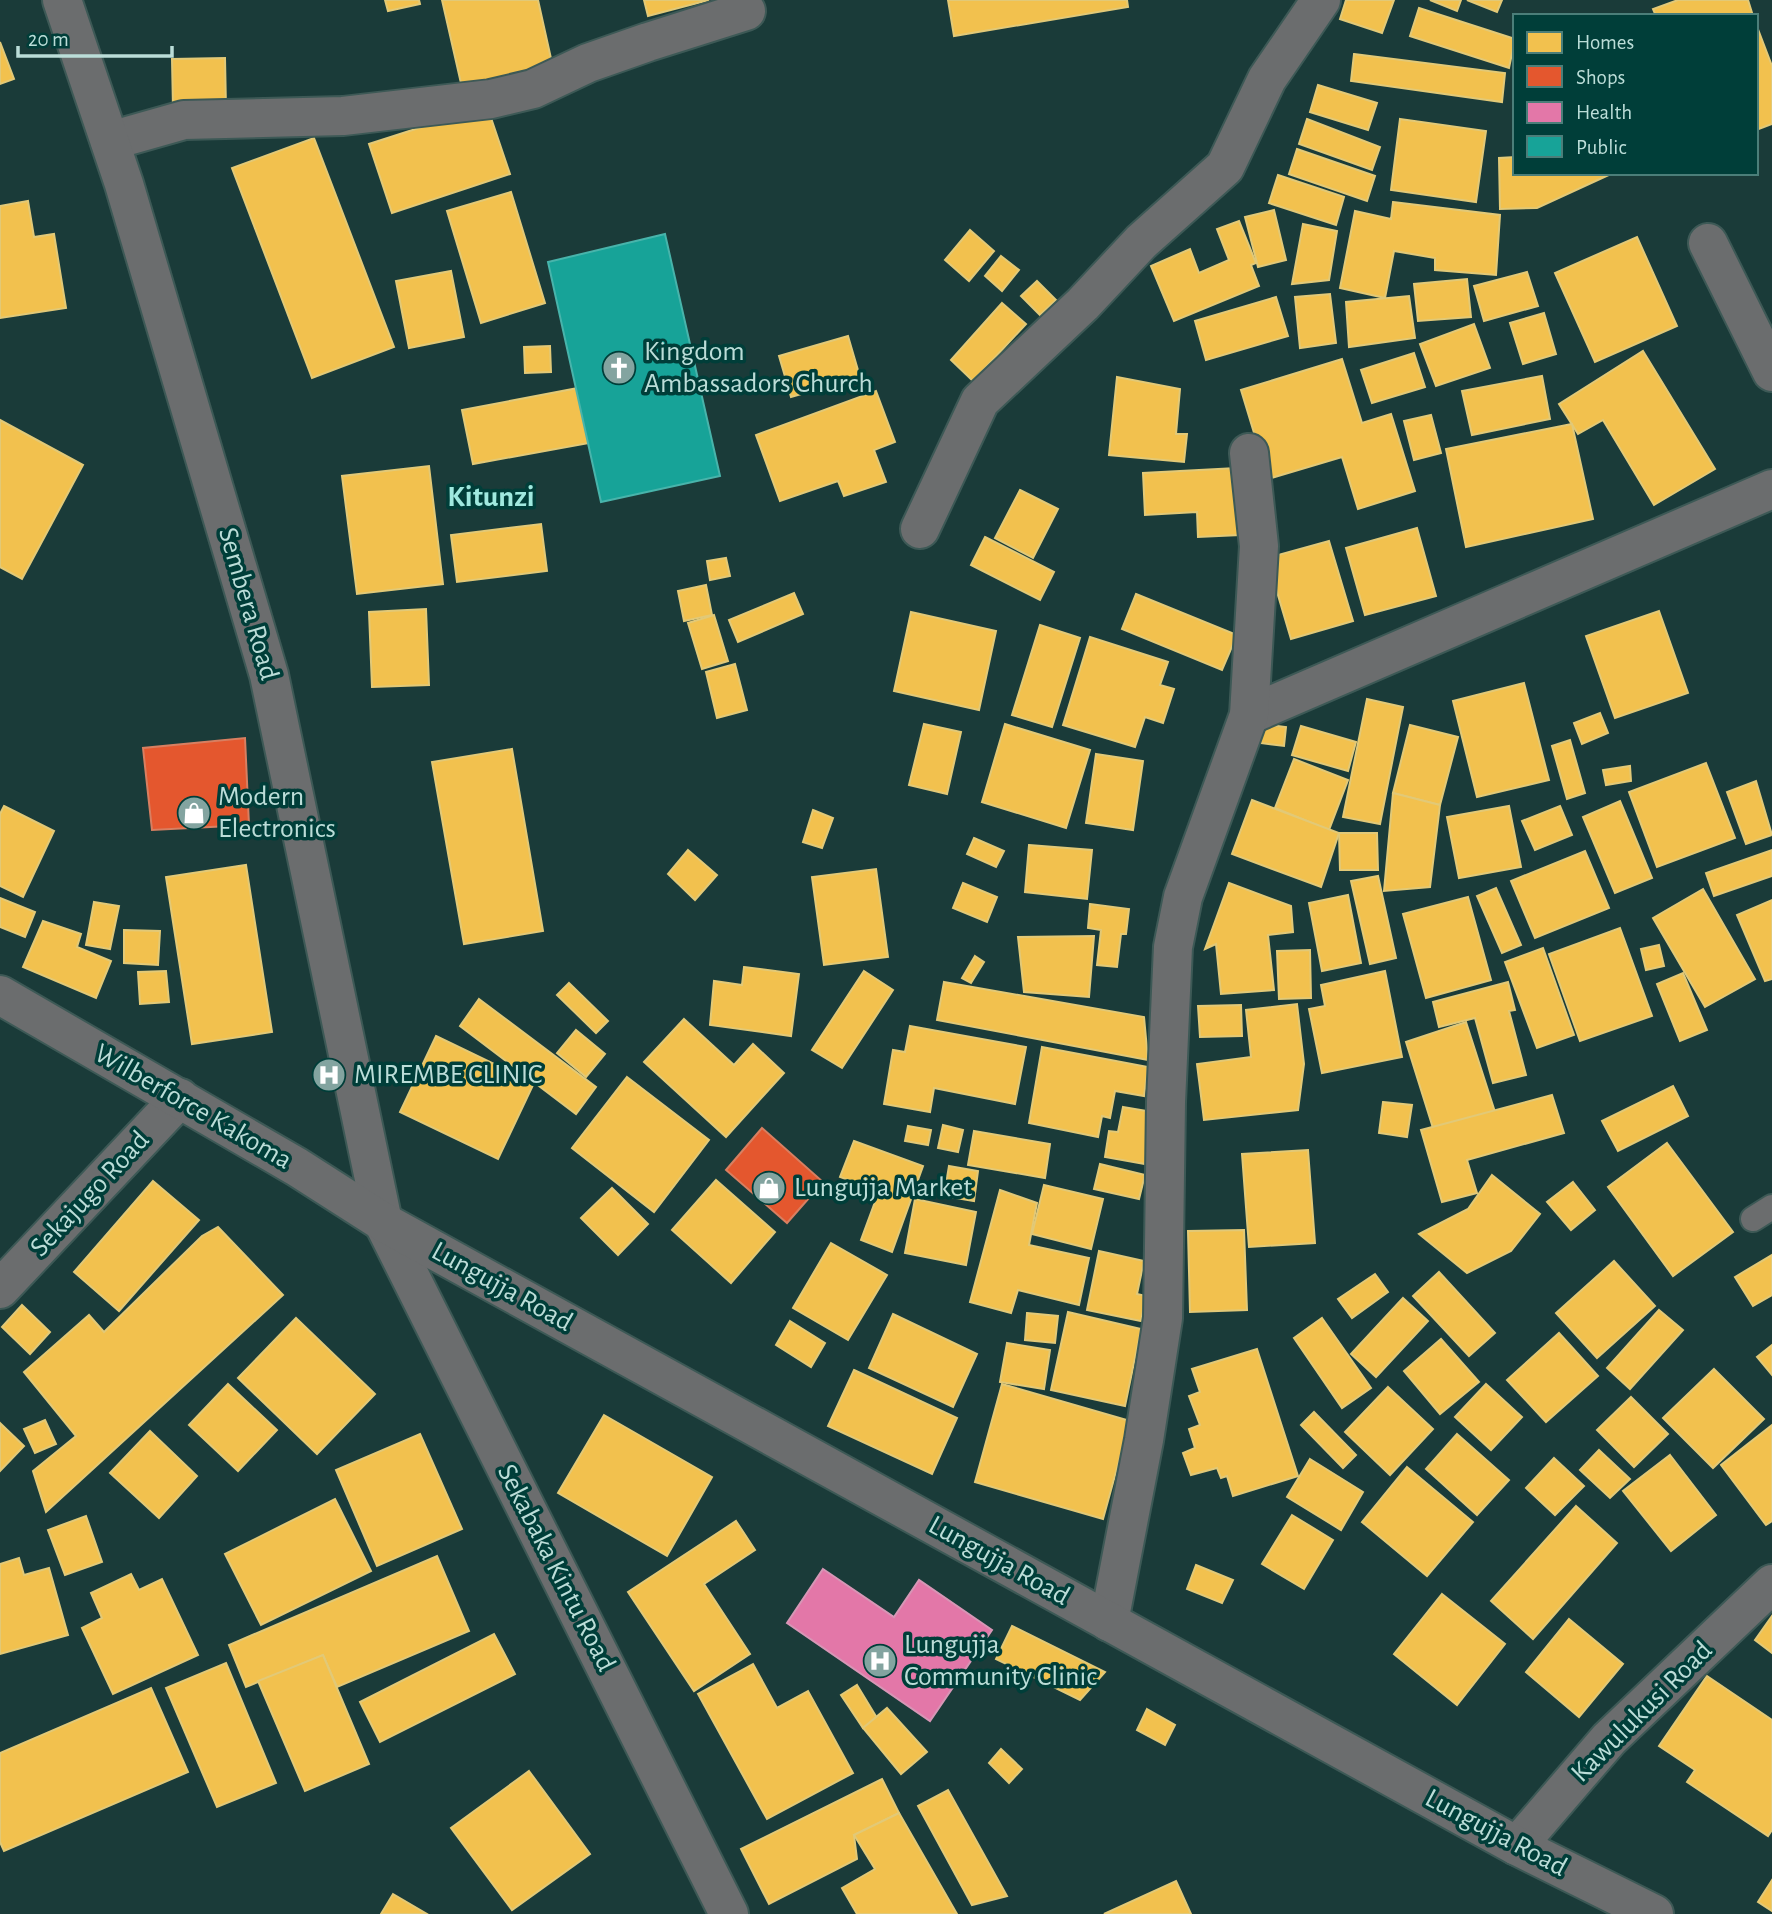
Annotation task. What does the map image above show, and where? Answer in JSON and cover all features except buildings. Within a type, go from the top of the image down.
[{"type":"street","name":"Sembera Road","points":[[62,0],[110,141],[269,675],[383,1222]]},
{"type":"street","points":[[920,529],[980,401],[1083,304],[1142,242],[1225,167],[1267,79],[1321,0]]},
{"type":"street","points":[[110,141],[184,120],[344,116],[491,99],[533,89],[589,62],[746,11]]},
{"type":"street","points":[[1708,243],[1772,372]]},
{"type":"street","points":[[1109,1622],[1144,1440],[1163,1318],[1166,1102],[1173,947],[1184,897],[1249,715],[1259,546],[1249,453]]},
{"type":"street","points":[[1249,715],[1772,489]]},
{"type":"street","name":"Wilberforce Kakoma","points":[[0,995],[180,1098],[383,1222]]},
{"type":"street","name":"Sekajugo Road","points":[[0,1289],[180,1098]]},
{"type":"street","name":"Lungujja Road","points":[[383,1222],[1517,1846],[1654,1914]]},
{"type":"street","name":"Sekabaka Kintu Road","points":[[383,1222],[729,1914]]},
{"type":"street","name":"Kawulukusi Road","points":[[1517,1846],[1609,1739],[1772,1584]]},
{"type":"place","name":"Kingdom Ambassadors Church","points":[[619,368]]},
{"type":"place","name":"Modern Electronics","points":[[194,813]]},
{"type":"place","name":"MIREMBE CLINIC","points":[[329,1075]]},
{"type":"place","name":"Lungujja Market","points":[[769,1188]]},
{"type":"place","name":"Lungujja Community Clinic","points":[[880,1661]]},
{"type":"district","name":"Kitunzi","points":[[491,497]]}]
